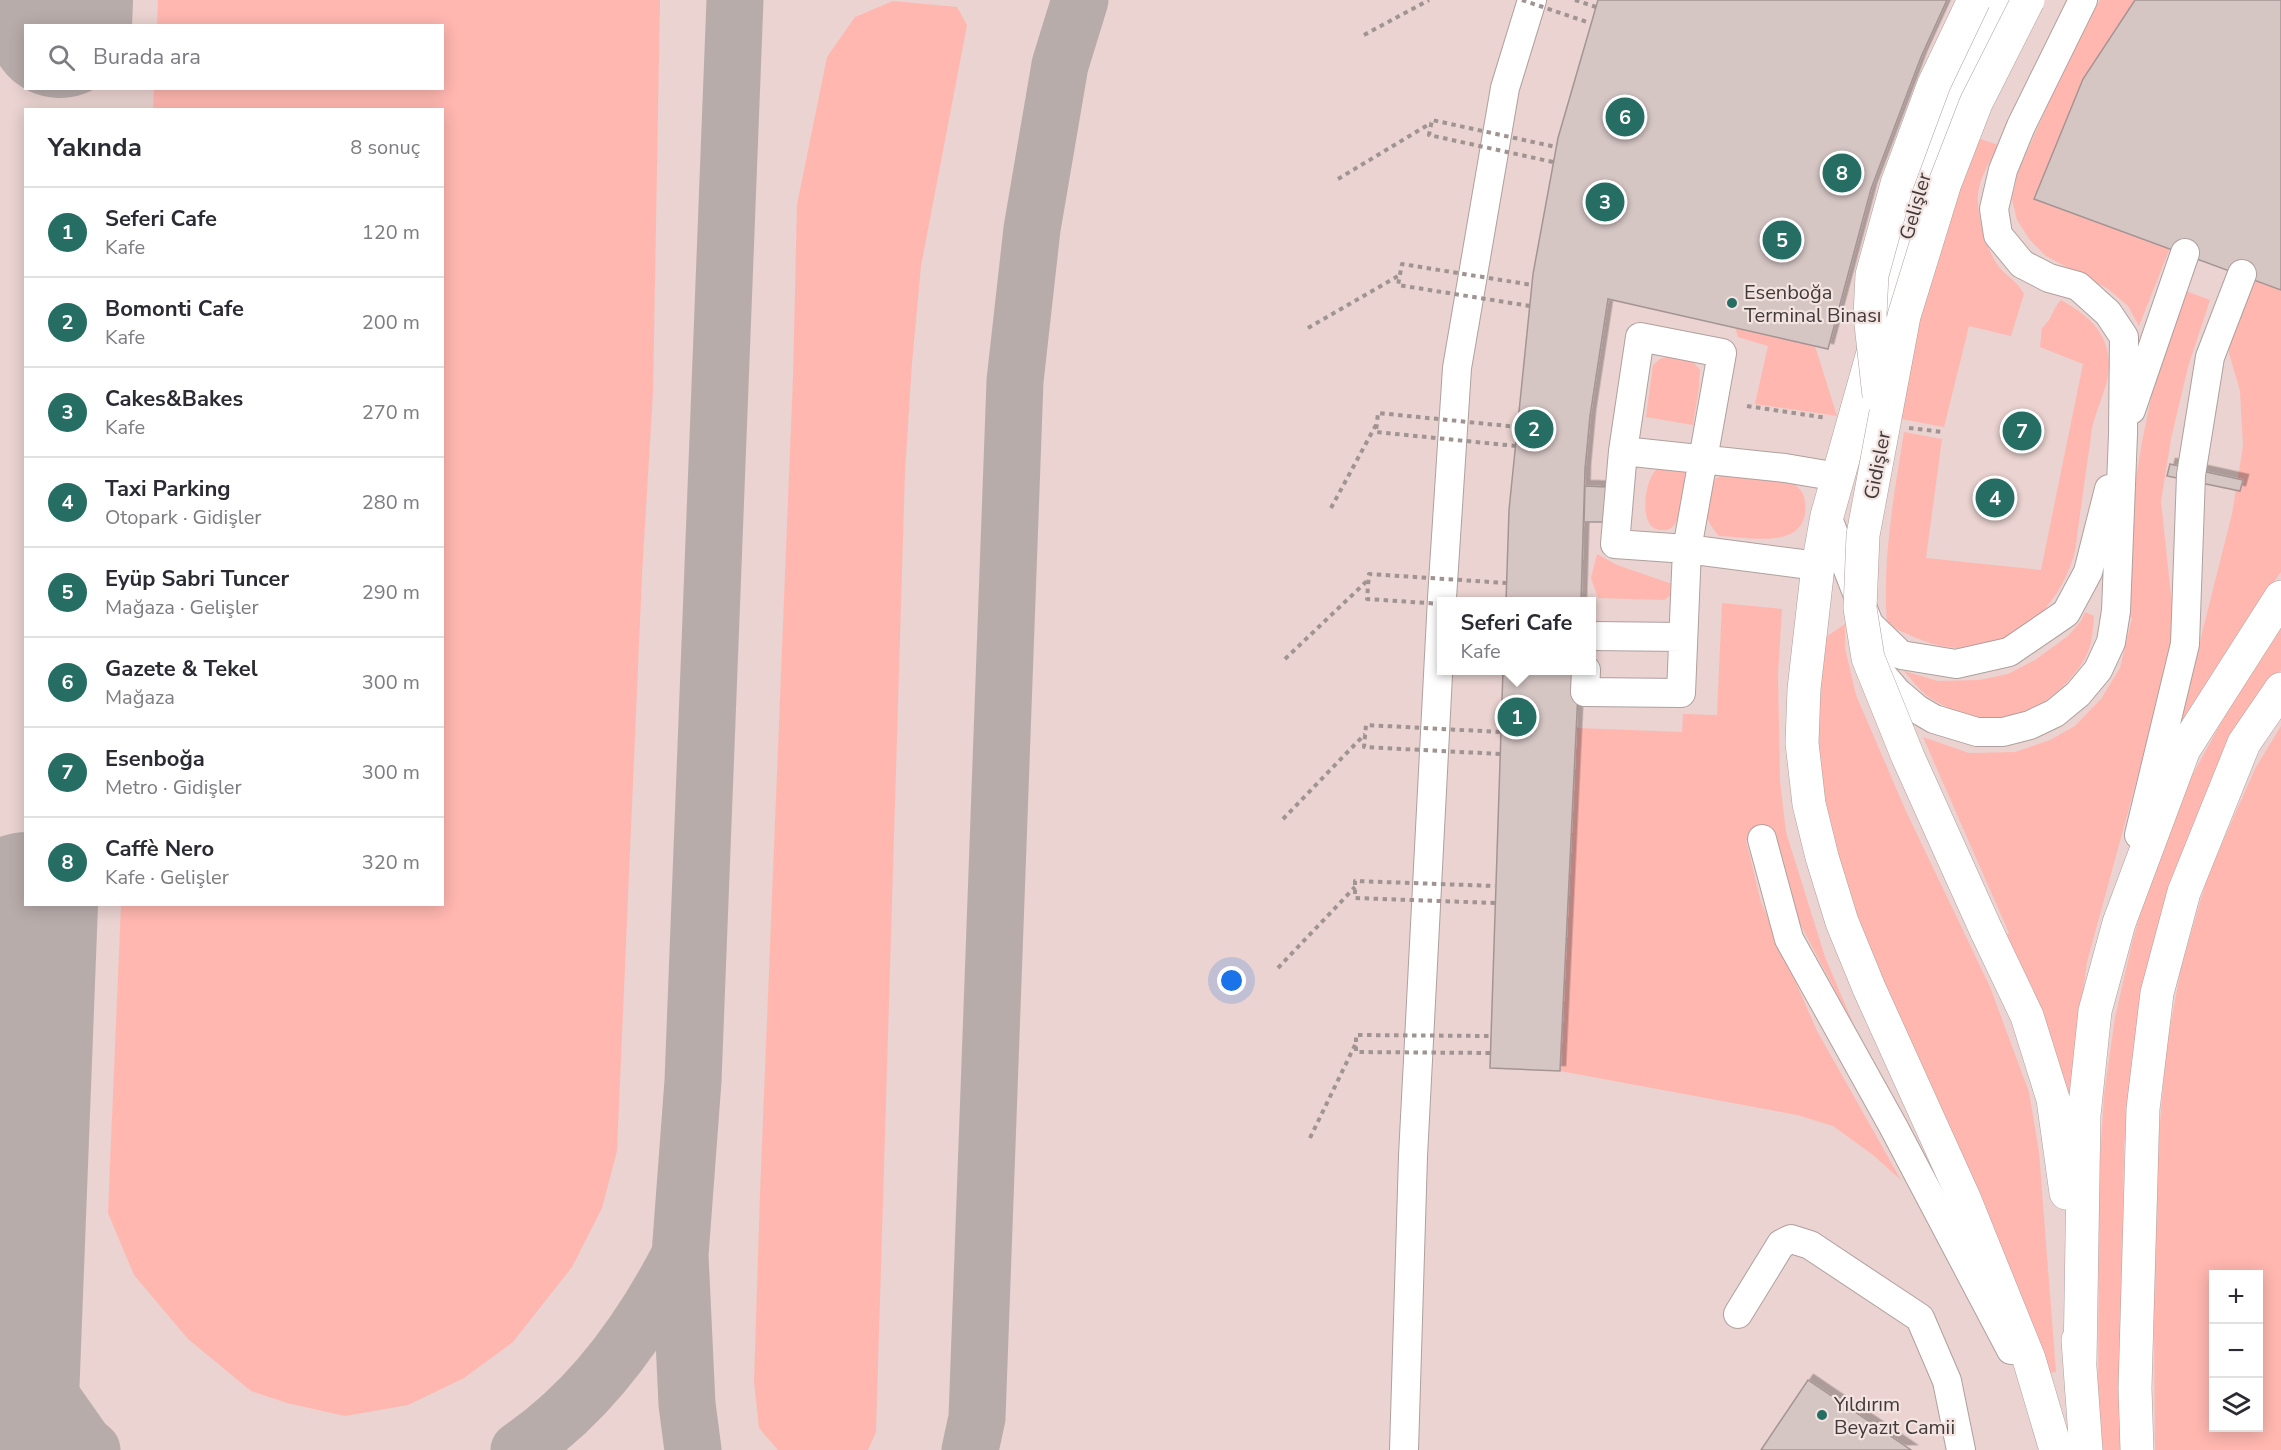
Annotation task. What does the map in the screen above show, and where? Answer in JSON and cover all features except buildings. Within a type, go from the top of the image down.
[{"type":"highway","points":[[1877,469],[1880,400],[1870,315],[1872,275],[1901,173],[1934,84],[1974,0]]},
{"type":"highway","name":"Gelişler","points":[[2003,0],[1984,32],[1927,161],[1827,516],[1818,566],[1804,689],[1802,742],[1809,804],[1842,922],[1964,1198],[2029,1359],[2055,1445]]},
{"type":"highway","name":"Gidişler","points":[[2028,0],[1976,103],[1946,183],[1904,316],[1863,535],[1860,608],[1868,658],[1908,757],[2027,1016],[2053,1099],[2065,1173],[2080,1362]]},
{"type":"highway","points":[[2086,1450],[2080,1362],[2084,1115],[2095,1011],[2119,922],[2184,749],[2281,597]]},
{"type":"highway","points":[[2137,1450],[2135,1388],[2143,1109],[2157,993],[2184,892],[2244,743],[2281,689]]},
{"type":"lane","points":[[1442,597],[1457,369],[1505,88],[1532,0]]},
{"type":"lane","points":[[1868,658],[1897,692],[1926,714],[1954,726],[1977,732],[2003,732],[2030,725],[2055,713],[2079,694],[2098,670],[2111,642],[2116,611],[2123,434],[2124,337],[2108,313],[2078,286],[2049,278],[2022,264],[1998,235],[1994,209],[2003,170],[2021,126],[2084,0]]},
{"type":"lane","points":[[1827,516],[1869,624],[1901,654],[1956,664],[2009,652],[2066,613],[2088,572],[2123,434],[2185,253]]},
{"type":"lane","points":[[2119,922],[2185,644],[2192,475],[2210,357],[2242,274]]},
{"type":"lane","points":[[1586,675],[1586,692],[1681,693],[1688,549],[1722,353],[1640,337],[1623,451],[1615,544],[1688,549],[1818,566]]},
{"type":"lane","points":[[1623,451],[1702,458],[1838,477]]},
{"type":"lane","points":[[1596,636],[1682,637]]},
{"type":"lane","points":[[1404,1450],[1413,1156],[1438,675]]},
{"type":"lane","points":[[1762,839],[1789,939],[2000,1326],[2055,1445]]},
{"type":"lane","points":[[1738,1314],[1781,1244],[1791,1239],[1810,1245],[1920,1318],[1947,1381],[1961,1450]]},
{"type":"path","points":[[1364,34],[1429,0]]},
{"type":"path","points":[[1522,0],[1590,23]]},
{"type":"path","points":[[1575,0],[1596,7]]},
{"type":"path","points":[[1338,179],[1431,123],[1432,120],[1556,147]]},
{"type":"path","points":[[1431,123],[1429,135],[1553,162]]},
{"type":"path","points":[[1530,306],[1398,285],[1402,264],[1532,285]]},
{"type":"path","points":[[1308,328],[1400,275]]},
{"type":"path","points":[[1516,446],[1376,432],[1378,413],[1518,427]]},
{"type":"path","points":[[1331,508],[1377,423]]},
{"type":"path","points":[[1437,604],[1367,599],[1369,574],[1506,583]]},
{"type":"path","points":[[1285,659],[1368,580]]},
{"type":"path","points":[[1500,732],[1366,725],[1365,734],[1365,747],[1500,754]]},
{"type":"path","points":[[1283,819],[1365,734]]},
{"type":"path","points":[[1495,903],[1355,898],[1355,880],[1496,885]]},
{"type":"path","points":[[1278,968],[1355,887]]},
{"type":"path","points":[[1490,1053],[1356,1052],[1356,1035],[1491,1036]]},
{"type":"path","points":[[1310,1138],[1356,1043]]},
{"type":"shaded area","points":[[0,0],[2281,0],[2281,1450],[0,1450]]},
{"type":"shaded area","points":[[158,0],[660,0],[653,392],[642,575],[617,1151],[602,1208],[572,1267],[513,1342],[464,1378],[408,1405],[345,1416],[287,1403],[251,1391],[188,1339],[134,1275],[108,1213],[121,906],[444,906],[444,108],[153,108],[154,90],[444,90],[444,24],[157,24]]},
{"type":"shaded area","points":[[2100,0],[2135,0],[2083,79],[2170,248],[2139,326],[2128,306],[2108,289],[2046,256],[2030,240],[2017,220],[2012,199],[2018,172],[2072,50]]},
{"type":"shaded area","points":[[893,1],[957,7],[967,25],[921,266],[912,363],[905,472],[876,1432],[868,1450],[778,1450],[759,1428],[754,1382],[793,377],[797,205],[827,57],[855,17]]},
{"type":"shaded area","points":[[1975,137],[1998,145],[1979,188],[1978,207],[1986,240],[1994,260],[2024,294],[2011,336],[1969,326],[1944,427],[1896,418],[1905,362]]},
{"type":"shaded area","points":[[2250,278],[2281,290],[2281,572],[2250,614],[2170,740],[2200,641],[2232,514],[2243,446],[2240,391],[2229,353],[2230,325]]},
{"type":"shaded area","points":[[2183,290],[2210,300],[2188,367],[2171,439],[2161,501],[2173,614],[2169,662],[2087,962],[2073,1068],[2069,1131],[2001,938],[2009,933],[1923,737],[1969,753],[2015,752],[2050,740],[2075,726],[2101,699],[2120,668],[2132,618],[2127,617],[2133,495],[2158,364]]},
{"type":"shaded area","points":[[2061,300],[2093,323],[2105,343],[2109,368],[2093,424],[2075,549],[2065,578],[2055,596],[2042,612],[2009,637],[1990,644],[1969,648],[1939,646],[1887,625],[1888,552],[1904,432],[1942,439],[1926,558],[2041,570],[2083,364],[2040,347],[2042,328]]},
{"type":"shaded area","points":[[1735,327],[1815,346],[1837,416],[1755,404],[1768,346],[1738,337]]},
{"type":"shaded area","points":[[1672,355],[1689,357],[1700,370],[1693,425],[1646,417],[1653,365],[1660,359]]},
{"type":"shaded area","points":[[1665,463],[1677,464],[1686,473],[1678,519],[1672,528],[1663,530],[1655,529],[1650,524],[1645,507],[1650,478]]},
{"type":"shaded area","points":[[1722,475],[1780,479],[1796,486],[1803,494],[1805,501],[1804,517],[1798,528],[1789,535],[1776,538],[1719,536],[1709,522],[1706,510],[1712,481]]},
{"type":"shaded area","points":[[1597,554],[1617,565],[1672,584],[1673,594],[1664,600],[1598,598],[1591,578]]},
{"type":"shaded area","points":[[1722,603],[1782,609],[1778,674],[1780,781],[1786,832],[1825,957],[1856,1030],[1798,920],[1775,837],[1746,840],[1761,902],[1817,1031],[1901,1180],[1873,1155],[1833,1126],[1797,1115],[1560,1071],[1577,728],[1682,732],[1683,714],[1717,715]]},
{"type":"shaded area","points":[[2085,612],[2094,616],[2093,633],[2084,660],[2067,683],[2056,693],[2031,710],[2018,715],[1990,720],[1975,718],[1959,712],[1930,698],[1904,671],[1938,681],[1979,680],[2008,674],[2035,660],[2068,636],[2081,621]]},
{"type":"shaded area","points":[[1845,624],[1845,648],[1856,695],[1905,809],[1990,987],[2029,1092],[2039,1152],[2056,1372],[2050,1373],[1881,993],[1826,832],[1816,736],[1823,639]]},
{"type":"shaded area","points":[[2281,624],[2281,670],[2232,746],[2134,1049],[2124,1147],[2120,1450],[2098,1450],[2099,1178],[2104,1094],[2115,1018],[2132,943],[2156,859],[2192,776],[2237,693]]},
{"type":"shaded area","points":[[2281,726],[2281,1450],[2155,1450],[2153,1208],[2166,1050],[2181,968],[2208,875],[2255,769]]},
{"type":"taxiway","points":[[693,1450],[687,1404],[680,1255],[693,1081],[735,0]]},
{"type":"taxiway","points":[[970,1450],[977,1418],[1015,381],[1032,229],[1060,65],[1080,0]]},
{"type":"taxiway","points":[[519,1450],[569,1410],[612,1363],[648,1311],[680,1255]]},
{"type":"taxiway","points":[[12,1269],[19,1334],[44,1386],[84,1443],[92,1450]]},
{"type":"runway","points":[[60,24],[61,0]]},
{"type":"runway","points":[[5,1450],[26,906]]},
{"type":"place","name":"Gazete & Tekel","points":[[1625,117]]},
{"type":"place","name":"Caffè Nero","points":[[1842,173]]},
{"type":"place","name":"Cakes&Bakes","points":[[1605,202]]},
{"type":"place","name":"Eyüp Sabri Tuncer","points":[[1782,240]]},
{"type":"place","name":"Esenboğa Terminal Binası","points":[[1732,303]]},
{"type":"place","name":"Bomonti Cafe","points":[[1534,429]]},
{"type":"place","name":"Esenboğa","points":[[2022,431]]},
{"type":"place","name":"Taxi Parking","points":[[1995,498]]},
{"type":"place","name":"Seferi Cafe","points":[[1517,717]]},
{"type":"place","name":"Yıldırım Beyazıt Camii","points":[[1822,1415]]}]
